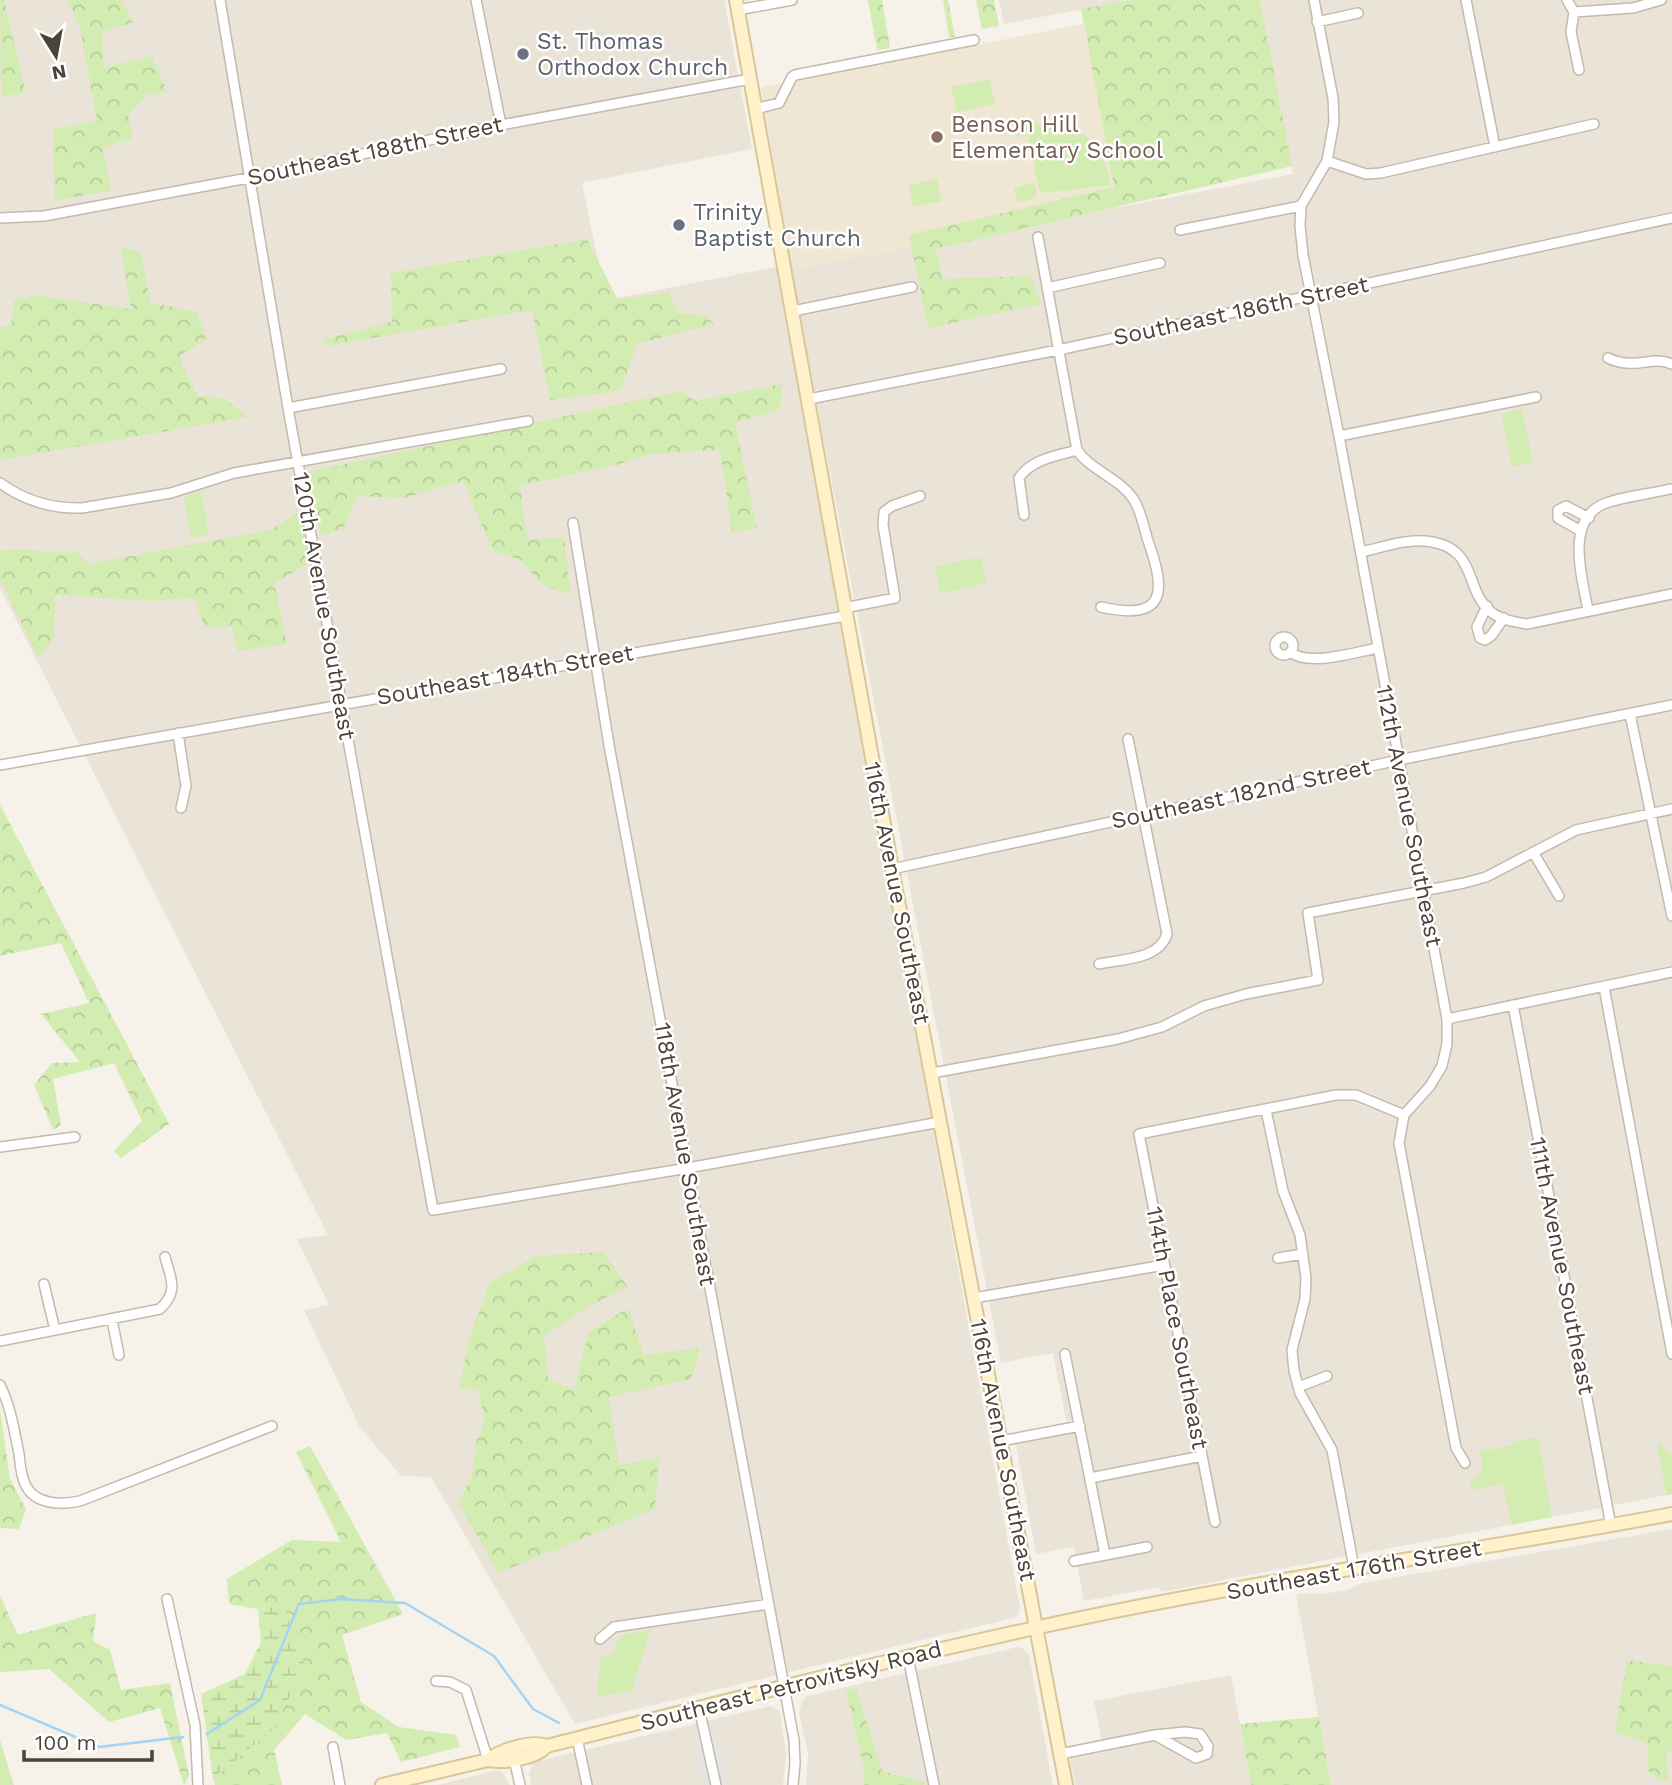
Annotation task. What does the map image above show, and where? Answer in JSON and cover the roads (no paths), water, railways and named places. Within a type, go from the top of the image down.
[{"type":"street","name":"120th Avenue Southeast","points":[[220,0],[288,408],[433,1210],[688,1168]]},
{"type":"street","points":[[476,0],[501,125]]},
{"type":"street","points":[[737,5],[792,0]]},
{"type":"street","points":[[1180,230],[1301,206],[1327,161],[1334,122],[1333,99],[1314,0]]},
{"type":"street","points":[[1466,0],[1495,147]]},
{"type":"street","points":[[1567,0],[1574,12],[1571,32],[1579,70]]},
{"type":"street","points":[[1574,12],[1633,8],[1661,0]]},
{"type":"street","name":"116th Avenue Southeast","points":[[737,5],[809,399],[844,612],[1066,1785]]},
{"type":"street","points":[[1317,22],[1358,13]]},
{"type":"street","points":[[755,108],[779,103],[795,75],[974,40]]},
{"type":"street","name":"Southeast 188th Street","points":[[0,218],[44,216],[248,178],[501,125],[750,79]]},
{"type":"street","points":[[1327,161],[1366,174],[1381,173],[1594,124]]},
{"type":"street","name":"112th Avenue Southeast","points":[[1301,206],[1303,255],[1447,1019],[1447,1044],[1441,1066],[1430,1086],[1404,1115]]},
{"type":"street","name":"Southeast 186th Street","points":[[809,399],[1058,350],[1672,218]]},
{"type":"street","points":[[1038,237],[1077,450],[1083,459],[1125,488],[1135,501],[1160,579],[1158,594],[1147,607],[1125,612],[1101,607]]},
{"type":"street","points":[[1047,288],[1160,263]]},
{"type":"street","points":[[793,311],[912,287]]},
{"type":"street","points":[[1608,358],[1627,365],[1662,360],[1672,364]]},
{"type":"street","points":[[288,408],[501,369]]},
{"type":"street","points":[[1339,436],[1536,397]]},
{"type":"street","points":[[0,483],[36,503],[67,509],[82,508],[172,492],[234,473],[528,421]]},
{"type":"street","points":[[1024,516],[1018,478],[1024,470],[1033,464],[1077,450]]},
{"type":"street","points":[[1588,611],[1578,540],[1589,518],[1604,503],[1671,488]]},
{"type":"street","name":"Southeast 184th Street","points":[[0,765],[595,659],[844,612],[895,598],[883,525],[884,512],[892,506],[920,496]]},
{"type":"street","points":[[1582,529],[1558,518],[1558,509],[1566,506],[1589,518]]},
{"type":"street","name":"118th Avenue Southeast","points":[[573,523],[595,659],[794,1740],[793,1785]]},
{"type":"street","points":[[1361,552],[1409,542],[1426,541],[1445,547],[1458,554],[1467,565],[1480,597],[1491,612],[1527,624],[1672,594]]},
{"type":"street","points":[[1487,606],[1477,626],[1480,638],[1485,640],[1491,636],[1504,618]]},
{"type":"street","points":[[1291,652],[1308,660],[1378,648]]},
{"type":"street","name":"Southeast 182nd Street","points":[[892,869],[1399,760],[1672,705]]},
{"type":"street","points":[[1630,714],[1672,916]]},
{"type":"street","points":[[177,733],[186,786],[181,808]]},
{"type":"street","points":[[1099,964],[1154,953],[1165,941],[1167,934],[1128,739]]},
{"type":"street","points":[[932,1073],[1118,1039],[1162,1027],[1204,1006],[1246,994],[1318,980],[1308,913],[1423,892],[1486,877],[1576,830],[1672,809]]},
{"type":"street","points":[[1533,852],[1559,896]]},
{"type":"street","points":[[1447,1019],[1672,972]]},
{"type":"street","points":[[1604,987],[1672,1354]]},
{"type":"street","name":"111th Avenue Southeast","points":[[1513,1005],[1611,1526]]},
{"type":"street","points":[[1354,1568],[1332,1450],[1310,1414],[1298,1387],[1292,1350],[1305,1299],[1306,1278],[1300,1235],[1283,1191],[1266,1110],[1336,1094],[1356,1095],[1404,1115],[1399,1143],[1402,1163],[1457,1448],[1465,1463]]},
{"type":"street","name":"114th Place Southeast","points":[[1215,1522],[1139,1135],[1266,1110]]},
{"type":"street","points":[[688,1168],[940,1122]]},
{"type":"street","points":[[0,1147],[75,1138]]},
{"type":"street","points":[[1278,1258],[1303,1254]]},
{"type":"street","points":[[0,1341],[160,1309],[172,1293],[165,1257]]},
{"type":"street","points":[[974,1298],[1164,1265]]},
{"type":"street","points":[[44,1284],[55,1330]]},
{"type":"street","points":[[112,1320],[119,1355]]},
{"type":"street","points":[[1065,1354],[1105,1555]]},
{"type":"street","points":[[1298,1387],[1326,1376]]},
{"type":"street","points":[[0,1385],[10,1407],[23,1481],[38,1497],[60,1504],[80,1501],[272,1426]]},
{"type":"street","points":[[1001,1441],[1080,1426]]},
{"type":"street","points":[[1090,1478],[1202,1456]]},
{"type":"street","name":"Southeast 176th Street","points":[[1036,1627],[1354,1568],[1672,1514]]},
{"type":"street","points":[[1074,1561],[1147,1547]]},
{"type":"street","points":[[167,1599],[195,1725],[198,1785]]},
{"type":"street","points":[[600,1639],[614,1627],[769,1604]]},
{"type":"street","name":"Southeast Petrovitsky Road","points":[[382,1785],[488,1760],[499,1762],[514,1759],[577,1738],[1036,1627]]},
{"type":"street","points":[[908,1657],[934,1785]]},
{"type":"street","points":[[436,1682],[450,1682],[466,1690],[488,1760]]},
{"type":"street","points":[[699,1708],[716,1785]]},
{"type":"street","points":[[1060,1754],[1155,1735],[1185,1732],[1200,1734],[1208,1746],[1207,1754],[1196,1758],[1155,1735]]},
{"type":"street","points":[[577,1738],[587,1785]]},
{"type":"street","name":"Southeast Petrovitsky Road","points":[[488,1760],[504,1751],[539,1743],[547,1746]]},
{"type":"street","points":[[333,1747],[340,1785]]},
{"type":"street","points":[[514,1759],[520,1785]]},
{"type":"waterway","points":[[207,1734],[260,1700],[299,1604],[341,1599],[405,1603],[494,1656],[533,1709],[559,1723]]},
{"type":"waterway","points":[[0,1705],[99,1747],[183,1737]]},
{"type":"place","name":"St. Thomas Orthodox Church","points":[[523,54]]},
{"type":"place","name":"Benson Hill Elementary School","points":[[937,137]]},
{"type":"place","name":"Trinity Baptist Church","points":[[679,225]]}]
